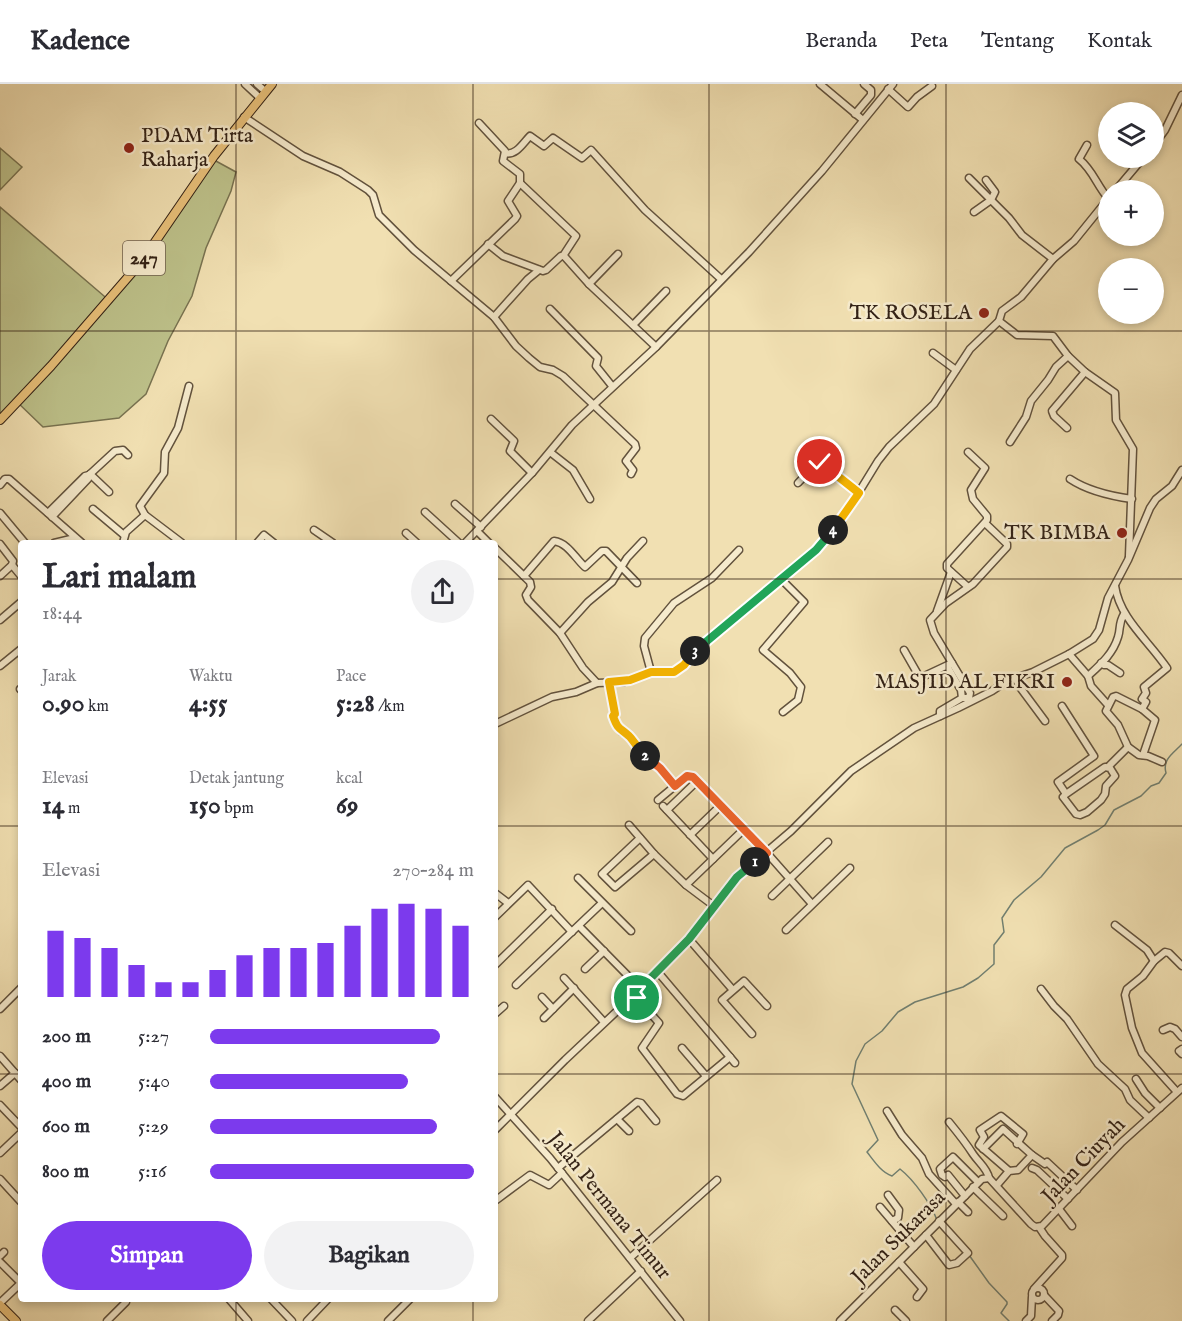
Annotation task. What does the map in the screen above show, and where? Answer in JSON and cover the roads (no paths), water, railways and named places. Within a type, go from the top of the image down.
[{"type":"main road","name":"247","points":[[0,420],[51,366],[142,261],[190,188],[272,84]]},
{"type":"main road","points":[[0,1304],[15,1321]]},
{"type":"street","points":[[245,84],[263,94]]},
{"type":"street","points":[[257,84],[263,94]]},
{"type":"street","points":[[820,84],[863,120]]},
{"type":"street","points":[[855,114],[872,92],[864,84]]},
{"type":"street","points":[[468,540],[532,473],[572,425],[656,347],[822,171],[890,86],[908,107],[932,86]]},
{"type":"street","points":[[1164,131],[1182,95]]},
{"type":"street","points":[[244,117],[303,156],[340,172],[368,190],[373,195],[379,215],[414,250],[494,317],[516,346],[529,358],[540,367],[553,370],[563,376],[636,445],[626,460],[633,471],[631,474]]},
{"type":"street","points":[[479,123],[505,153],[509,154],[515,152],[530,136],[544,146],[553,138],[582,158],[591,150],[645,210],[721,279]]},
{"type":"street","points":[[1087,145],[1079,159],[1088,167],[1098,186]]},
{"type":"street","points":[[451,280],[515,219],[517,214],[508,201],[520,183],[520,174],[503,161],[505,153]]},
{"type":"street","points":[[1124,180],[1135,168]]},
{"type":"street","points":[[969,178],[1022,235],[1053,259]]},
{"type":"street","points":[[974,212],[991,200],[995,190],[986,180]]},
{"type":"street","points":[[488,244],[503,256],[539,270],[546,270],[562,256],[576,236],[520,183]]},
{"type":"street","points":[[498,723],[552,697],[576,692],[597,683],[630,680],[651,672],[668,673],[681,668],[697,649],[816,550],[843,518],[878,461],[889,447],[934,404],[970,349],[999,321],[1002,311],[1021,297],[1053,259],[1074,241],[1098,211]]},
{"type":"street","points":[[589,284],[618,254]]},
{"type":"street","points":[[562,256],[656,347]]},
{"type":"street","points":[[494,317],[539,270]]},
{"type":"street","points":[[633,325],[666,291]]},
{"type":"street","points":[[550,309],[598,358],[596,366],[612,386]]},
{"type":"street","points":[[999,321],[1017,335],[1053,336],[1068,356],[1085,372],[1115,393],[1116,420],[1133,449],[1128,560]]},
{"type":"street","points":[[933,353],[956,370]]},
{"type":"street","points":[[1011,442],[1026,417],[1031,401],[1056,367],[1068,356]]},
{"type":"street","points":[[1067,428],[1054,416],[1052,411],[1085,372]]},
{"type":"street","points":[[178,540],[145,515],[140,505],[164,473],[165,452],[178,428],[189,386]]},
{"type":"street","points":[[491,419],[514,441],[510,451],[532,473]]},
{"type":"street","points":[[50,515],[85,476],[115,451],[123,450],[128,455]]},
{"type":"street","points":[[550,452],[573,470],[590,500]]},
{"type":"street","points":[[968,452],[985,468],[971,490],[973,499],[987,516],[985,523],[947,561],[947,568],[968,587]]},
{"type":"street","points":[[798,483],[820,462],[859,493]]},
{"type":"street","points":[[498,1127],[689,939],[737,877],[767,853],[862,762],[914,728],[992,691],[1015,677],[1033,672],[1093,639],[1097,634],[1108,598],[1128,560],[1150,508],[1156,499],[1172,486],[1182,470]]},
{"type":"street","points":[[90,474],[109,492]]},
{"type":"street","points":[[1070,478],[1083,487],[1112,496],[1132,499]]},
{"type":"street","points":[[0,485],[5,479],[9,479],[78,540]]},
{"type":"street","points":[[455,504],[487,540]]},
{"type":"street","points":[[93,509],[124,535]]},
{"type":"street","points":[[425,512],[456,540]]},
{"type":"street","points":[[0,513],[22,540]]},
{"type":"street","points":[[123,540],[124,535],[137,520],[145,515]]},
{"type":"street","points":[[940,716],[940,711],[970,696],[963,689],[930,620],[968,587],[1008,546],[985,523]]},
{"type":"street","points":[[67,530],[67,540],[75,538]]},
{"type":"street","points":[[314,530],[329,540]]},
{"type":"street","points":[[406,533],[414,540]]},
{"type":"street","points":[[560,633],[588,602],[612,582],[643,541]]},
{"type":"street","points":[[524,576],[554,542],[566,546],[585,567],[605,550],[637,583]]},
{"type":"street","points":[[0,544],[12,557],[12,565],[18,572]]},
{"type":"street","points":[[651,672],[644,646],[645,638],[674,603],[712,578],[739,550]]},
{"type":"street","points":[[498,551],[531,584],[526,596],[528,600],[560,633],[583,668],[597,683]]},
{"type":"street","points":[[0,576],[12,565]]},
{"type":"street","points":[[937,612],[951,572]]},
{"type":"street","points":[[782,580],[804,602],[763,650],[790,673],[801,687],[798,700],[783,712]]},
{"type":"street","points":[[1115,585],[1118,602],[1124,614],[1167,667],[1144,687],[1146,693],[1142,698],[1146,702],[1142,709]]},
{"type":"street","points":[[0,620],[18,605]]},
{"type":"street","points":[[1088,676],[1110,653],[1118,639],[1119,623],[1124,614]]},
{"type":"street","points":[[904,650],[920,678],[950,664]]},
{"type":"street","points":[[0,666],[18,651]]},
{"type":"street","points":[[1069,654],[1088,676],[1091,686],[1108,705]]},
{"type":"street","points":[[1101,663],[1120,673]]},
{"type":"street","points":[[1015,677],[1045,721]]},
{"type":"street","points":[[609,682],[615,714],[613,716],[617,726],[677,783]]},
{"type":"street","points":[[1143,754],[1155,720],[1142,709],[1116,696],[1113,697],[1106,711],[1118,725],[1128,747],[1139,755],[1143,754],[1162,762]]},
{"type":"street","points":[[1062,706],[1094,756],[1060,780],[1058,784],[1066,794]]},
{"type":"street","points":[[1108,767],[1115,776],[1106,786],[1101,800],[1087,812],[1076,814],[1063,797],[1108,767],[1128,747]]},
{"type":"street","points":[[658,800],[687,776],[693,777],[767,853],[812,904]]},
{"type":"street","points":[[693,785],[665,808],[712,859]]},
{"type":"street","points":[[690,835],[717,809]]},
{"type":"street","points":[[629,825],[654,854],[713,908]]},
{"type":"street","points":[[686,885],[740,833]]},
{"type":"street","points":[[640,838],[602,874],[615,887],[654,854]]},
{"type":"street","points":[[772,896],[828,842]]},
{"type":"street","points":[[786,930],[849,868]]},
{"type":"street","points":[[578,878],[631,931]]},
{"type":"street","points":[[498,914],[527,884],[572,932]]},
{"type":"street","points":[[498,895],[508,903]]},
{"type":"street","points":[[516,985],[602,903]]},
{"type":"street","points":[[498,962],[552,909]]},
{"type":"street","points":[[1115,925],[1147,950],[1154,961]]},
{"type":"street","points":[[579,926],[641,988]]},
{"type":"street","points":[[689,939],[732,989]]},
{"type":"street","points":[[585,969],[604,951]]},
{"type":"street","points":[[1180,1090],[1142,1053],[1132,1029],[1125,995],[1127,989],[1143,976],[1162,954],[1168,952],[1182,966]]},
{"type":"street","points":[[657,971],[735,1063]]},
{"type":"street","points":[[564,978],[604,1022]]},
{"type":"street","points":[[752,1034],[722,1000],[742,981],[746,981],[767,1006]]},
{"type":"street","points":[[544,1018],[574,988]]},
{"type":"street","points":[[1041,989],[1067,1019],[1098,1064],[1125,1089],[1130,1100],[1149,1118]]},
{"type":"street","points":[[0,1009],[18,991]]},
{"type":"street","points":[[634,995],[659,1023],[642,1048],[677,1094],[683,1096],[730,1057]]},
{"type":"street","points":[[542,997],[553,1009]]},
{"type":"street","points":[[498,1011],[504,1006]]},
{"type":"street","points":[[1163,1030],[1170,1027],[1182,1037]]},
{"type":"street","points":[[682,1048],[706,1076]]},
{"type":"street","points":[[1182,1049],[1179,1052],[1182,1054]]},
{"type":"street","points":[[0,1056],[18,1076]]},
{"type":"street","points":[[0,1086],[15,1073]]},
{"type":"street","points":[[1136,1079],[1160,1108]]},
{"type":"street","name":"Jalan Ciuyah","points":[[981,1182],[997,1185],[1030,1224],[1039,1227],[1046,1223],[1122,1142],[1180,1090]]},
{"type":"street","name":"Jalan Permana Timur","points":[[498,1100],[560,1170],[680,1321]]},
{"type":"street","points":[[498,1199],[530,1175],[549,1185],[560,1170],[639,1101],[656,1121]]},
{"type":"street","points":[[0,1105],[18,1124]]},
{"type":"street","points":[[887,1111],[902,1135],[922,1158],[929,1174],[968,1212]]},
{"type":"street","points":[[1010,1172],[979,1144],[984,1137],[980,1130],[999,1116],[1004,1117],[1023,1134],[1017,1144]]},
{"type":"street","points":[[617,1119],[629,1131]]},
{"type":"street","points":[[949,1122],[967,1142],[987,1171],[981,1182]]},
{"type":"street","points":[[983,1149],[1003,1129],[1017,1144],[1046,1164],[1047,1162],[1077,1190]]},
{"type":"street","points":[[0,1153],[18,1136]]},
{"type":"street","points":[[961,1164],[973,1153]]},
{"type":"street","points":[[997,1185],[1032,1155]]},
{"type":"street","points":[[965,1196],[948,1175],[944,1176],[940,1172],[940,1169],[953,1157],[981,1182],[1003,1216]]},
{"type":"street","points":[[1032,1168],[1068,1199]]},
{"type":"street","points":[[0,1179],[18,1199]]},
{"type":"street","points":[[630,1258],[717,1180]]},
{"type":"street","name":"Jalan Sukarasa","points":[[840,1321],[957,1203],[981,1182]]},
{"type":"street","points":[[15,1196],[18,1193]]},
{"type":"street","points":[[888,1195],[899,1210],[897,1218],[892,1221]]},
{"type":"street","points":[[880,1207],[914,1247]]},
{"type":"street","points":[[1059,1209],[1072,1226]]},
{"type":"street","points":[[926,1235],[950,1266],[968,1253],[939,1221]]},
{"type":"street","points":[[1026,1321],[1031,1316],[1034,1289],[1062,1258],[1039,1227]]},
{"type":"street","points":[[0,1262],[18,1280]]},
{"type":"street","points":[[899,1262],[923,1289],[917,1297]]},
{"type":"street","points":[[588,1321],[641,1271]]},
{"type":"street","points":[[0,1304],[18,1286]]},
{"type":"street","points":[[1034,1289],[1042,1290],[1059,1311],[1052,1321]]},
{"type":"street","points":[[1032,1297],[1039,1300],[1044,1295]]},
{"type":"street","points":[[107,1321],[126,1302]]},
{"type":"street","points":[[233,1302],[249,1321]]},
{"type":"street","points":[[274,1302],[292,1321]]},
{"type":"street","points":[[307,1321],[322,1302]]},
{"type":"street","points":[[388,1321],[407,1302]]},
{"type":"street","points":[[895,1310],[906,1321]]},
{"type":"waterway","points":[[937,1220],[931,1207],[911,1179],[900,1169],[892,1176],[884,1172],[867,1152],[878,1140],[852,1084],[856,1061],[865,1044],[882,1031],[898,1012],[915,1002],[963,987],[994,964],[994,945],[1004,932],[1002,918],[1014,900],[1041,877],[1065,848],[1098,830],[1105,825],[1114,810],[1141,796],[1151,786],[1159,783],[1166,773],[1167,760],[1182,744]]},
{"type":"waterway","points":[[969,1255],[989,1283],[1007,1302],[1001,1313],[1009,1321]]},
{"type":"place","name":"PDAM Tirta Raharja","points":[[129,148]]},
{"type":"place","name":"TK ROSELA","points":[[984,313]]},
{"type":"place","name":"TK BIMBA","points":[[1122,533]]},
{"type":"place","name":"MASJID AL FIKRI","points":[[1067,682]]}]
